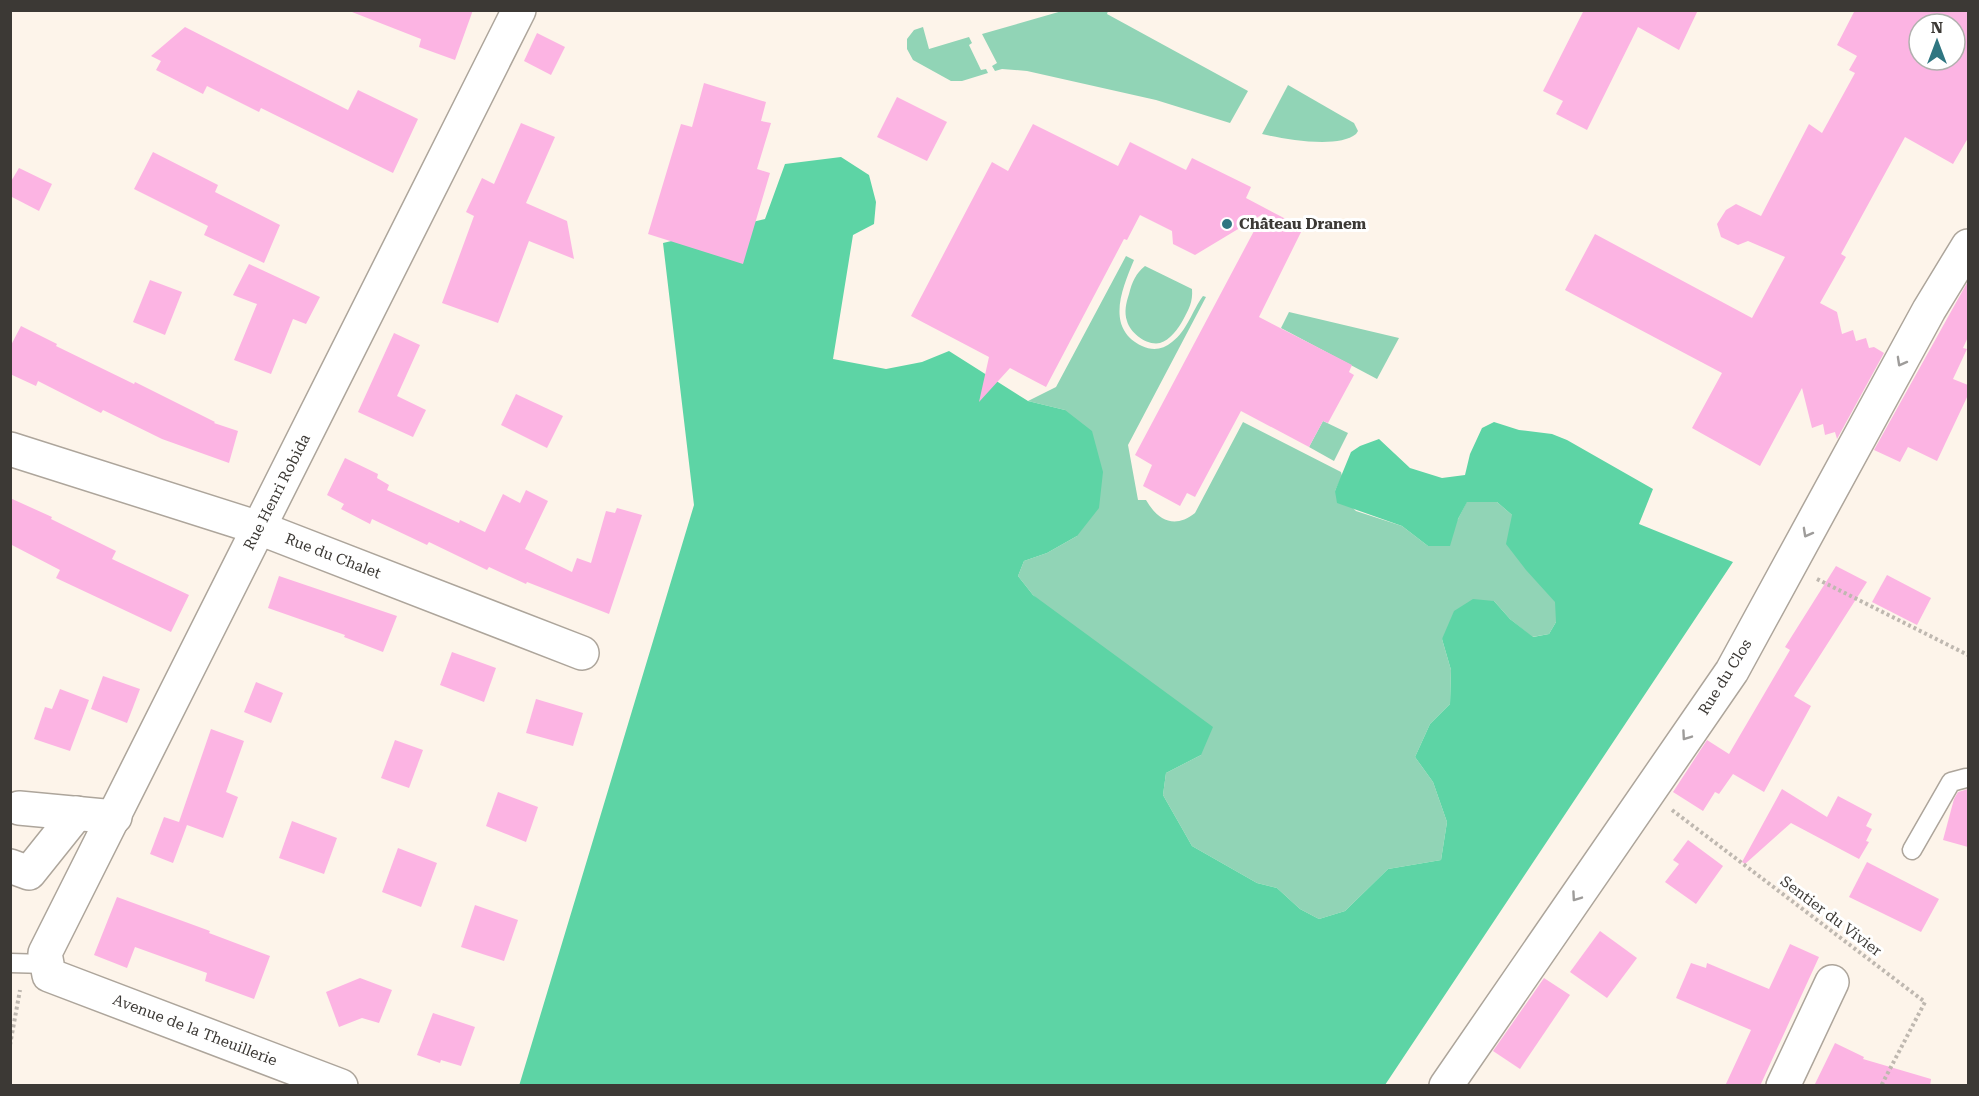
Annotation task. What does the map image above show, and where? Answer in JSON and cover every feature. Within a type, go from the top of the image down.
[{"type":"street","name":"Rue Henri Robida","points":[[39,976],[45,953],[519,10]]},
{"type":"street","name":"Rue du Clos","points":[[1446,1086],[1732,670],[1929,310],[1968,246]]},
{"type":"street","name":"Rue du Chalet","points":[[10,449],[259,528],[582,653]]},
{"type":"street","points":[[19,808],[115,817]]},
{"type":"street","points":[[10,866],[29,873],[77,813]]},
{"type":"street","name":"Avenue de la Theuillerie","points":[[39,976],[341,1086]]},
{"type":"street","points":[[1783,1086],[1832,982]]},
{"type":"lane","points":[[1912,850],[1951,782],[1968,778]]},
{"type":"lane","points":[[10,963],[39,976]]},
{"type":"path","points":[[1789,566],[1968,655]]},
{"type":"path","name":"Sentier du Vivier","points":[[1648,792],[1925,1002],[1881,1086]]},
{"type":"path","points":[[10,1045],[39,976]]},
{"type":"green space","points":[[1062,11],[1108,11],[1107,14],[1248,91],[1230,123],[1156,100],[1027,71],[1002,69],[995,71],[992,66],[997,63],[982,34]]},
{"type":"green space","points":[[923,27],[929,49],[969,37],[972,43],[969,45],[981,70],[986,69],[988,73],[962,81],[951,81],[913,60],[907,49],[907,39],[914,30]]},
{"type":"green space","points":[[1288,85],[1354,123],[1358,131],[1356,134],[1348,139],[1337,141],[1310,142],[1262,134]]},
{"type":"green space","points":[[841,157],[869,175],[876,202],[874,224],[853,235],[833,359],[886,369],[922,362],[949,351],[1028,401],[1065,410],[1092,431],[1103,472],[1099,508],[1077,536],[1047,553],[1024,561],[1018,576],[1033,595],[1213,727],[1201,755],[1166,773],[1163,795],[1192,846],[1257,883],[1277,888],[1300,909],[1319,919],[1345,911],[1388,869],[1441,860],[1447,822],[1433,782],[1415,757],[1430,724],[1450,704],[1451,670],[1442,639],[1454,611],[1473,599],[1494,601],[1510,619],[1533,637],[1549,634],[1556,622],[1555,602],[1506,544],[1512,515],[1497,502],[1467,502],[1458,519],[1450,546],[1428,546],[1402,526],[1337,503],[1335,491],[1351,452],[1379,439],[1410,468],[1442,478],[1465,475],[1470,454],[1482,428],[1494,422],[1519,430],[1552,434],[1567,440],[1653,489],[1639,524],[1733,562],[1385,1085],[519,1086],[694,505],[663,243],[765,219],[785,164]]},
{"type":"green space","points":[[1126,256],[1134,260],[1122,295],[1120,319],[1123,329],[1142,346],[1157,349],[1169,345],[1182,332],[1203,296],[1206,297],[1128,445],[1138,500],[1146,500],[1156,513],[1168,520],[1181,521],[1195,513],[1243,422],[1341,472],[1342,476],[1335,491],[1356,511],[1402,526],[1428,546],[1458,519],[1467,501],[1497,502],[1512,515],[1556,602],[1556,622],[1549,634],[1532,637],[1510,619],[1494,601],[1442,639],[1451,670],[1450,704],[1430,724],[1415,757],[1433,782],[1447,822],[1441,860],[1388,869],[1345,911],[1319,919],[1300,909],[1277,888],[1257,883],[1192,846],[1163,795],[1166,773],[1201,755],[1033,595],[1018,576],[1024,561],[1047,553],[1077,536],[1065,410],[1028,401],[1056,387]]},
{"type":"green space","points":[[1145,266],[1192,289],[1190,305],[1181,323],[1170,337],[1160,343],[1150,343],[1140,338],[1129,326],[1126,318],[1126,304],[1132,286],[1137,275]]},
{"type":"green space","points":[[1289,312],[1399,338],[1377,379],[1281,328]]},
{"type":"green space","points":[[1323,421],[1348,433],[1334,461],[1309,447]]},
{"type":"building","points":[[352,10],[473,10],[455,60],[419,47],[421,39],[352,12]]},
{"type":"building","points":[[1584,10],[1698,10],[1679,50],[1638,27],[1587,130],[1556,114],[1563,101],[1543,91]]},
{"type":"building","points":[[1855,10],[1968,10],[1968,138],[1953,164],[1905,137],[1841,254],[1846,257],[1820,303],[1837,312],[1842,334],[1853,330],[1856,341],[1866,338],[1869,348],[1874,347],[1884,353],[1837,439],[1835,432],[1825,435],[1823,424],[1812,428],[1802,388],[1760,466],[1692,428],[1722,373],[1565,290],[1595,234],[1752,318],[1785,257],[1748,241],[1738,245],[1721,237],[1717,224],[1726,210],[1736,204],[1761,216],[1809,124],[1822,133],[1855,73],[1849,70],[1857,56],[1837,45]]},
{"type":"building","points":[[185,27],[348,110],[358,90],[418,119],[393,173],[261,108],[259,112],[207,86],[203,94],[156,70],[161,61],[151,56]]},
{"type":"building","points":[[537,33],[565,47],[551,75],[524,61]]},
{"type":"building","points":[[704,83],[766,102],[761,121],[771,123],[757,169],[770,173],[743,264],[648,234],[681,124],[692,127]]},
{"type":"building","points":[[897,97],[947,122],[927,161],[877,137]]},
{"type":"building","points":[[521,123],[555,137],[526,203],[567,221],[574,259],[529,241],[498,323],[442,303],[474,216],[466,212],[482,178],[494,184]]},
{"type":"building","points":[[1033,124],[1118,166],[1130,142],[1186,170],[1192,158],[1251,187],[1246,198],[1303,228],[1259,317],[1352,365],[1349,372],[1354,375],[1328,423],[1323,421],[1309,447],[1241,411],[1195,497],[1187,493],[1180,506],[1143,486],[1152,465],[1135,455],[1263,214],[1195,255],[1173,244],[1172,231],[1140,215],[1127,240],[1124,239],[1046,387],[1010,368],[979,402],[989,357],[911,316],[992,162],[1008,171]]},
{"type":"building","points":[[153,152],[218,185],[215,192],[280,225],[264,263],[204,235],[208,226],[134,189]]},
{"type":"building","points":[[19,168],[52,184],[39,211],[10,196],[10,183]]},
{"type":"building","points":[[249,264],[320,297],[306,324],[293,319],[271,374],[234,360],[257,304],[233,295]]},
{"type":"building","points":[[150,280],[182,292],[165,335],[133,322]]},
{"type":"building","points":[[1968,281],[1968,337],[1963,348],[1967,349],[1953,379],[1968,385],[1968,395],[1937,461],[1908,447],[1900,462],[1874,450]]},
{"type":"building","points":[[21,326],[57,344],[56,346],[134,384],[135,382],[214,423],[238,431],[229,463],[162,439],[103,410],[101,413],[38,381],[36,386],[10,374],[10,347]]},
{"type":"building","points":[[394,333],[420,345],[397,396],[426,410],[413,437],[358,412]]},
{"type":"building","points":[[516,394],[563,416],[547,448],[501,425]]},
{"type":"building","points":[[345,458],[378,474],[377,478],[389,485],[387,490],[459,523],[460,520],[485,532],[503,494],[520,503],[526,490],[548,501],[525,549],[572,572],[577,558],[591,563],[606,511],[615,513],[617,508],[642,515],[609,614],[527,582],[526,584],[489,567],[487,570],[429,542],[427,545],[372,519],[370,524],[341,509],[344,504],[327,495]]},
{"type":"building","points":[[10,498],[116,551],[112,559],[189,595],[171,632],[56,578],[60,570],[10,544]]},
{"type":"building","points":[[1836,566],[1867,582],[1794,696],[1811,706],[1764,792],[1733,774],[1719,794],[1715,792],[1703,811],[1673,792],[1707,740],[1729,754],[1790,650],[1785,647]]},
{"type":"building","points":[[1887,575],[1931,598],[1917,625],[1872,602]]},
{"type":"building","points":[[279,576],[397,616],[383,652],[344,637],[345,635],[268,608]]},
{"type":"building","points":[[452,652],[496,668],[484,702],[440,685]]},
{"type":"building","points":[[103,676],[140,689],[127,723],[91,709]]},
{"type":"building","points":[[256,682],[283,693],[271,723],[244,712]]},
{"type":"building","points":[[60,689],[89,700],[70,751],[34,739],[45,707],[52,709]]},
{"type":"building","points":[[536,699],[583,713],[573,746],[526,733]]},
{"type":"building","points":[[211,729],[244,741],[226,792],[238,797],[223,838],[187,825],[173,863],[150,854],[164,817],[179,822]]},
{"type":"building","points":[[395,740],[423,750],[409,788],[381,778]]},
{"type":"building","points":[[1782,789],[1827,817],[1838,796],[1872,814],[1866,826],[1872,829],[1866,841],[1869,842],[1859,859],[1791,823],[1745,864],[1742,862]]},
{"type":"building","points":[[1968,789],[1968,847],[1943,840],[1954,799],[1958,792]]},
{"type":"building","points":[[498,792],[538,807],[526,842],[486,826]]},
{"type":"building","points":[[292,821],[337,838],[324,874],[279,858]]},
{"type":"building","points":[[1688,840],[1723,866],[1696,904],[1665,882],[1679,864],[1673,860]]},
{"type":"building","points":[[398,848],[437,863],[421,907],[382,892]]},
{"type":"building","points":[[1867,862],[1939,899],[1921,932],[1849,897]]},
{"type":"building","points":[[117,897],[270,956],[254,999],[205,981],[207,973],[135,947],[127,968],[94,955]]},
{"type":"building","points":[[475,905],[518,920],[504,961],[461,947]]},
{"type":"building","points":[[1600,931],[1637,958],[1607,998],[1570,972]]},
{"type":"building","points":[[1790,944],[1819,957],[1760,1086],[1725,1086],[1751,1030],[1676,998],[1691,963],[1706,968],[1707,963],[1769,989]]},
{"type":"building","points":[[360,978],[392,990],[379,1023],[362,1018],[339,1027],[326,992]]},
{"type":"building","points":[[1544,978],[1570,995],[1520,1069],[1493,1051]]},
{"type":"building","points":[[433,1013],[475,1027],[461,1066],[441,1060],[440,1063],[417,1055]]},
{"type":"building","points":[[1835,1043],[1864,1057],[1863,1059],[1931,1079],[1930,1086],[1814,1086]]},
{"type":"place","name":"Château Dranem","points":[[1227,224]]}]
